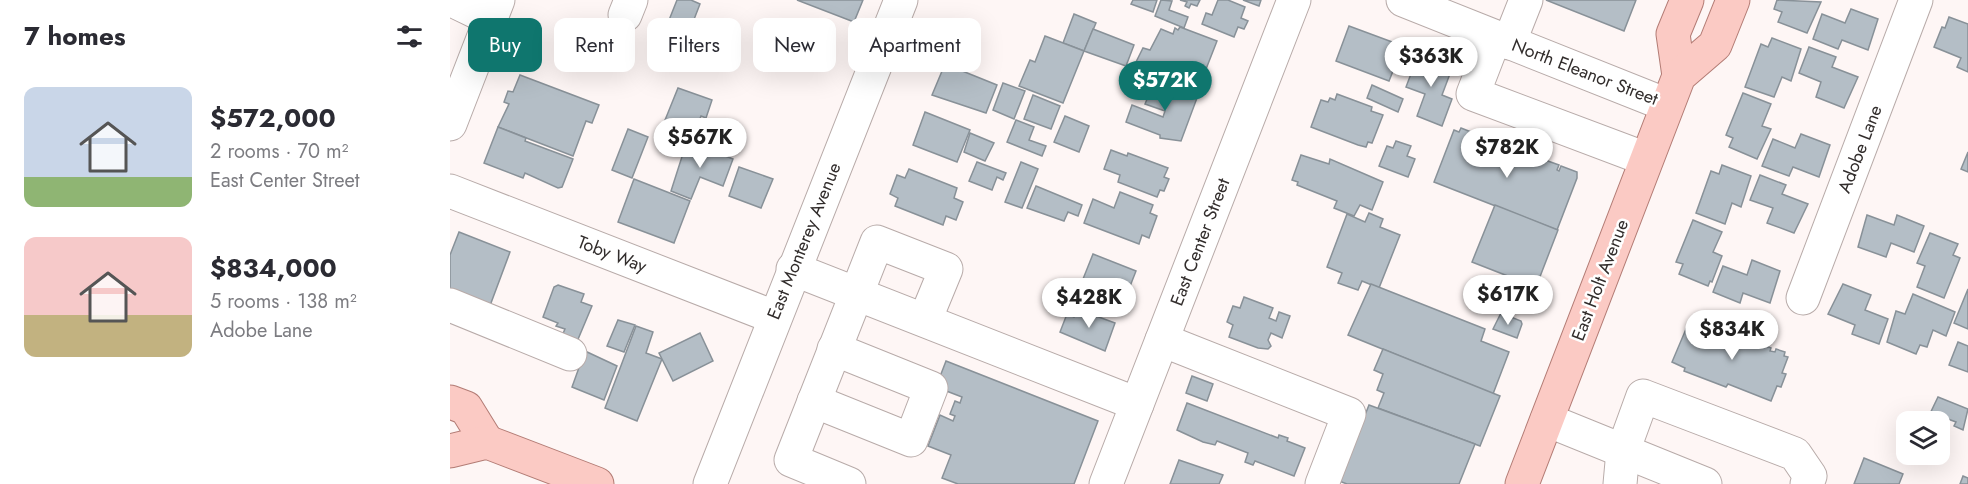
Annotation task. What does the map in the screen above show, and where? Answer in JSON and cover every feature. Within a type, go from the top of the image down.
[{"type":"main road","name":"East Holt Avenue","points":[[1522,484],[1673,90],[1673,34],[1687,0]]},
{"type":"main road","name":"East Holt Avenue","points":[[1673,90],[1715,45],[1733,0]]},
{"type":"main road","points":[[450,402],[466,408],[487,442]]},
{"type":"main road","points":[[450,451],[487,442],[597,484]]},
{"type":"street","name":"East Monterey Avenue","points":[[710,484],[793,268],[901,0]]},
{"type":"street","name":"East Center Street","points":[[1106,484],[1293,0]]},
{"type":"street","name":"North Eleanor Street","points":[[1403,0],[1502,40],[1673,90]]},
{"type":"street","points":[[1526,0],[1473,94],[1646,159]]},
{"type":"street","name":"Adobe Lane","points":[[1803,298],[1916,0]]},
{"type":"street","points":[[450,124],[494,10],[452,1]]},
{"type":"street","name":"Toby Way","points":[[450,191],[774,317]]},
{"type":"street","points":[[849,484],[791,460],[877,242],[946,268],[925,320]]},
{"type":"street","points":[[793,268],[1137,404]]},
{"type":"street","points":[[450,305],[570,354]]},
{"type":"street","points":[[1162,340],[1350,414],[1322,484]]},
{"type":"street","points":[[814,401],[911,440],[931,388],[834,349]]},
{"type":"street","points":[[1620,484],[1623,451],[1643,396],[1795,454],[1810,477],[1807,484]]},
{"type":"street","points":[[1547,420],[1705,484]]},
{"type":"building","points":[[677,0],[691,0],[700,4],[695,18],[670,18]]},
{"type":"building","points":[[797,0],[863,0],[856,18],[848,20]]},
{"type":"building","points":[[1133,0],[1157,0],[1153,12],[1131,4]]},
{"type":"building","points":[[1161,0],[1172,1],[1169,10],[1188,17],[1184,28],[1155,16]]},
{"type":"building","points":[[1180,0],[1200,0],[1197,6],[1191,4],[1189,8],[1185,6],[1187,2]]},
{"type":"building","points":[[1218,0],[1228,0],[1245,7],[1241,18],[1248,21],[1244,29],[1238,27],[1234,37],[1202,24],[1206,13],[1212,15]]},
{"type":"building","points":[[1243,0],[1261,0],[1259,6]]},
{"type":"building","points":[[1546,0],[1636,0],[1624,31]]},
{"type":"building","points":[[1777,0],[1821,2],[1807,33],[1778,22],[1782,12],[1774,9]]},
{"type":"building","points":[[1851,9],[1878,19],[1868,50],[1842,40],[1838,49],[1813,39],[1822,14],[1845,23]]},
{"type":"building","points":[[1074,14],[1096,23],[1084,51],[1063,43]]},
{"type":"building","points":[[1949,17],[1968,24],[1968,72],[1957,67],[1961,58],[1934,47]]},
{"type":"building","points":[[1349,26],[1403,46],[1402,49],[1406,51],[1399,68],[1395,66],[1389,81],[1336,61]]},
{"type":"building","points":[[1180,27],[1217,41],[1199,87],[1162,73],[1165,65],[1160,63],[1155,77],[1133,68],[1143,48],[1150,50],[1161,29],[1173,34],[1175,28],[1178,30]]},
{"type":"building","points":[[1093,29],[1134,45],[1126,66],[1084,51]]},
{"type":"building","points":[[1045,36],[1084,51],[1063,103],[1019,86],[1030,60],[1035,62]]},
{"type":"building","points":[[1772,38],[1801,49],[1791,81],[1782,77],[1774,97],[1745,87],[1761,44],[1768,47]]},
{"type":"building","points":[[1809,47],[1836,57],[1832,67],[1858,77],[1844,108],[1816,97],[1821,82],[1799,73]]},
{"type":"building","points":[[1427,54],[1447,62],[1444,69],[1451,71],[1442,95],[1452,99],[1442,126],[1417,116],[1425,94],[1406,87],[1417,58],[1424,61]]},
{"type":"building","points":[[942,72],[965,72],[997,85],[986,113],[932,95]]},
{"type":"building","points":[[520,75],[599,105],[592,123],[586,121],[573,156],[498,127],[509,104],[504,102],[508,91],[513,92]]},
{"type":"building","points":[[1155,80],[1197,98],[1181,141],[1160,138],[1160,135],[1126,122],[1132,105],[1163,117],[1165,111],[1145,104]]},
{"type":"building","points":[[1003,83],[1025,91],[1014,119],[993,110]]},
{"type":"building","points":[[1372,85],[1403,99],[1398,112],[1367,98]]},
{"type":"building","points":[[678,88],[712,100],[706,118],[701,116],[693,136],[663,125]]},
{"type":"building","points":[[1743,93],[1771,104],[1762,126],[1771,129],[1757,159],[1729,147],[1733,138],[1726,135]]},
{"type":"building","points":[[1337,94],[1372,107],[1371,111],[1383,115],[1372,143],[1368,142],[1366,147],[1311,127],[1321,100],[1328,102],[1330,98],[1335,100]]},
{"type":"building","points":[[1033,95],[1060,106],[1051,129],[1024,119]]},
{"type":"building","points":[[925,112],[970,130],[957,162],[913,145]]},
{"type":"building","points":[[1065,116],[1089,126],[1079,152],[1054,142]]},
{"type":"building","points":[[1016,120],[1034,127],[1029,140],[1046,146],[1042,156],[1007,142]]},
{"type":"building","points":[[498,127],[526,138],[525,141],[573,159],[562,187],[558,188],[525,173],[523,178],[484,163]]},
{"type":"building","points":[[1461,128],[1471,132],[1469,136],[1508,151],[1510,147],[1524,152],[1523,157],[1526,158],[1527,153],[1541,159],[1539,163],[1543,164],[1545,160],[1559,165],[1557,170],[1559,171],[1561,166],[1577,172],[1577,178],[1557,230],[1434,182],[1454,130],[1459,132]]},
{"type":"building","points":[[628,129],[648,137],[632,178],[612,170]]},
{"type":"building","points":[[970,133],[994,143],[985,161],[964,152]]},
{"type":"building","points":[[1801,134],[1830,145],[1819,177],[1793,167],[1789,176],[1762,166],[1773,139],[1795,148]]},
{"type":"building","points":[[687,141],[733,159],[723,186],[700,177],[691,199],[671,191]]},
{"type":"building","points":[[1396,141],[1411,146],[1407,156],[1415,159],[1408,177],[1379,166],[1387,146],[1393,148]]},
{"type":"building","points":[[1111,150],[1127,156],[1128,153],[1168,168],[1164,177],[1169,179],[1164,191],[1160,190],[1157,197],[1118,182],[1120,175],[1104,169]]},
{"type":"building","points":[[1968,152],[1968,172],[1961,169]]},
{"type":"building","points":[[1301,155],[1329,164],[1330,159],[1383,182],[1372,210],[1360,205],[1354,216],[1334,208],[1337,201],[1297,185],[1298,182],[1292,180]]},
{"type":"building","points":[[977,162],[1006,173],[1003,180],[997,177],[992,190],[969,181]]},
{"type":"building","points":[[1021,162],[1038,169],[1022,208],[1005,202]]},
{"type":"building","points":[[1722,165],[1751,176],[1741,207],[1732,203],[1725,224],[1696,213],[1711,171],[1719,174]]},
{"type":"building","points":[[739,167],[773,179],[761,208],[729,196]]},
{"type":"building","points":[[909,169],[957,188],[954,198],[963,202],[956,220],[946,216],[943,225],[895,206],[898,198],[890,194],[897,175],[905,178]]},
{"type":"building","points":[[1760,175],[1786,185],[1782,194],[1808,204],[1794,233],[1767,223],[1773,208],[1750,200]]},
{"type":"building","points":[[634,179],[690,201],[674,243],[618,222]]},
{"type":"building","points":[[1036,186],[1082,205],[1078,216],[1068,212],[1064,221],[1027,208]]},
{"type":"building","points":[[1120,192],[1153,205],[1150,213],[1157,216],[1149,238],[1142,235],[1139,244],[1084,223],[1093,199],[1114,208]]},
{"type":"building","points":[[1495,205],[1558,230],[1536,287],[1472,262]]},
{"type":"building","points":[[1369,213],[1383,219],[1380,227],[1400,235],[1379,288],[1362,281],[1358,290],[1338,283],[1342,273],[1327,267],[1347,214],[1365,222]]},
{"type":"building","points":[[1867,215],[1894,225],[1897,215],[1924,226],[1914,252],[1891,243],[1886,257],[1858,247]]},
{"type":"building","points":[[1693,220],[1722,232],[1713,252],[1722,256],[1712,282],[1710,281],[1708,286],[1679,274],[1683,264],[1676,262]]},
{"type":"building","points":[[459,232],[510,252],[488,311],[450,296],[450,255]]},
{"type":"building","points":[[1930,233],[1958,244],[1953,255],[1960,258],[1944,298],[1917,287],[1925,266],[1917,263]]},
{"type":"building","points":[[1093,254],[1136,271],[1125,299],[1087,283],[1088,281],[1083,279]]},
{"type":"building","points":[[1752,260],[1780,271],[1770,303],[1743,293],[1740,303],[1713,292],[1723,266],[1747,275]]},
{"type":"building","points":[[1371,284],[1485,329],[1481,341],[1509,352],[1493,394],[1348,335]]},
{"type":"building","points":[[1843,284],[1871,295],[1865,310],[1888,319],[1879,344],[1852,334],[1855,325],[1828,314]]},
{"type":"building","points":[[558,285],[584,294],[581,302],[592,306],[576,344],[561,338],[565,329],[556,326],[558,323],[543,317],[554,287]]},
{"type":"building","points":[[1968,289],[1968,329],[1954,323]]},
{"type":"building","points":[[1913,294],[1955,312],[1946,336],[1933,330],[1927,347],[1920,345],[1916,354],[1887,342],[1896,311],[1905,314]]},
{"type":"building","points":[[1244,297],[1273,308],[1269,318],[1276,321],[1279,312],[1290,316],[1282,338],[1271,333],[1268,340],[1271,346],[1268,349],[1258,348],[1229,337],[1233,325],[1227,322],[1233,306],[1240,308]]},
{"type":"building","points":[[1077,309],[1115,323],[1105,351],[1060,332],[1067,314],[1074,317]]},
{"type":"building","points":[[1501,313],[1521,321],[1517,338],[1493,329]]},
{"type":"building","points":[[618,320],[635,325],[624,352],[607,346]]},
{"type":"building","points":[[1709,323],[1741,335],[1740,339],[1745,338],[1771,348],[1770,351],[1775,352],[1776,349],[1785,352],[1784,356],[1788,357],[1782,373],[1786,374],[1781,387],[1777,386],[1771,401],[1728,384],[1726,387],[1684,371],[1685,368],[1672,362],[1686,329],[1705,333]]},
{"type":"building","points":[[636,326],[653,332],[646,353],[662,359],[637,421],[605,408]]},
{"type":"building","points":[[700,333],[713,361],[673,381],[659,353]]},
{"type":"building","points":[[1958,342],[1968,346],[1968,372],[1949,365]]},
{"type":"building","points":[[1383,349],[1500,396],[1480,446],[1378,408],[1384,393],[1377,390],[1383,374],[1374,370]]},
{"type":"building","points":[[585,351],[617,366],[604,400],[572,387]]},
{"type":"building","points":[[946,361],[1098,421],[1074,484],[958,484],[942,478],[951,455],[928,446],[940,415],[953,421],[955,416],[950,414],[955,401],[960,403],[962,397],[936,387]]},
{"type":"building","points":[[1192,376],[1213,384],[1207,401],[1186,393]]},
{"type":"building","points":[[1938,397],[1968,409],[1963,430],[1954,426],[1956,422],[1950,420],[1950,411],[1931,411]]},
{"type":"building","points":[[1187,403],[1278,438],[1279,435],[1288,438],[1287,441],[1305,448],[1294,476],[1255,461],[1253,465],[1245,462],[1248,453],[1217,441],[1215,445],[1203,442],[1177,430]]},
{"type":"building","points":[[1369,405],[1475,444],[1459,484],[1347,484],[1339,481]]},
{"type":"building","points":[[1864,458],[1903,474],[1899,484],[1854,484]]},
{"type":"building","points":[[1179,460],[1223,475],[1219,484],[1170,484]]},
{"type":"building","points":[[1963,476],[1968,478],[1968,484],[1960,484]]}]
